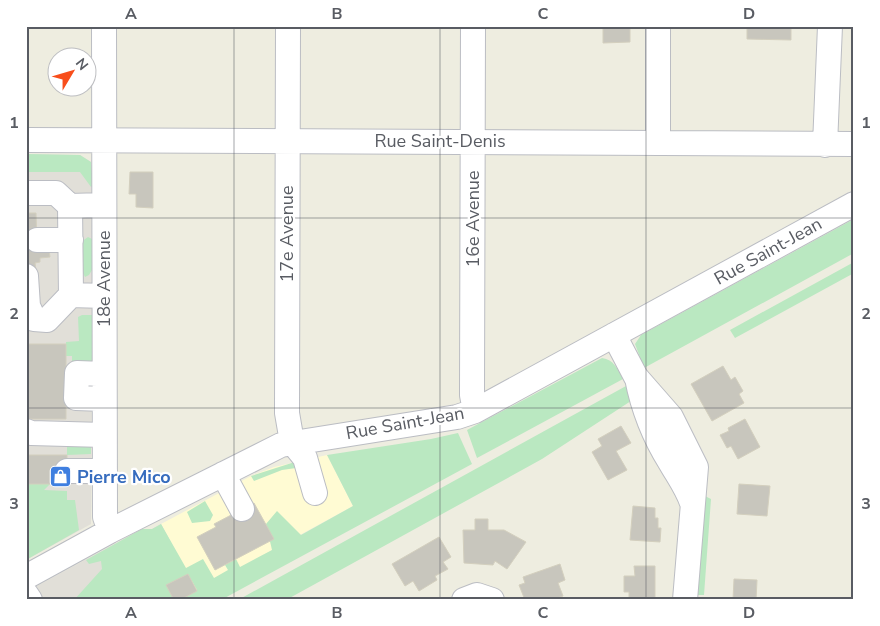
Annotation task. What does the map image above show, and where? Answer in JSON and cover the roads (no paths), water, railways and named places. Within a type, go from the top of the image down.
[{"type":"street","name":"18e Avenue","points":[[104,26],[104,471],[105,517],[110,531]]},
{"type":"street","name":"17e Avenue","points":[[288,26],[286,401],[292,442]]},
{"type":"street","name":"16e Avenue","points":[[473,26],[472,395],[475,411]]},
{"type":"street","points":[[658,26],[658,143]]},
{"type":"street","points":[[825,145],[830,26]]},
{"type":"street","name":"Rue Saint-Denis","points":[[26,140],[854,144]]},
{"type":"street","points":[[26,193],[56,193],[70,206],[104,205]]},
{"type":"street","name":"Rue Saint-Jean","points":[[26,577],[110,531],[223,474],[292,442],[457,417],[475,411],[854,204]]},
{"type":"street","points":[[70,206],[71,296]]},
{"type":"street","points":[[37,240],[71,240]]},
{"type":"street","points":[[26,276],[30,322],[46,320],[71,296],[104,296]]},
{"type":"street","points":[[614,335],[636,376],[665,408],[693,458],[698,473],[692,503],[685,600]]},
{"type":"street","points":[[104,374],[77,374],[72,382],[76,398],[104,399]]},
{"type":"street","points":[[26,431],[31,434],[104,435]]},
{"type":"street","points":[[292,442],[305,458],[316,493]]},
{"type":"street","points":[[67,471],[104,471]]},
{"type":"street","points":[[223,474],[242,509]]},
{"type":"street","points":[[26,594],[30,600]]},
{"type":"street","points":[[464,600],[476,595],[492,600]]},
{"type":"place","name":"Pierre Mico","points":[[61,477]]}]
